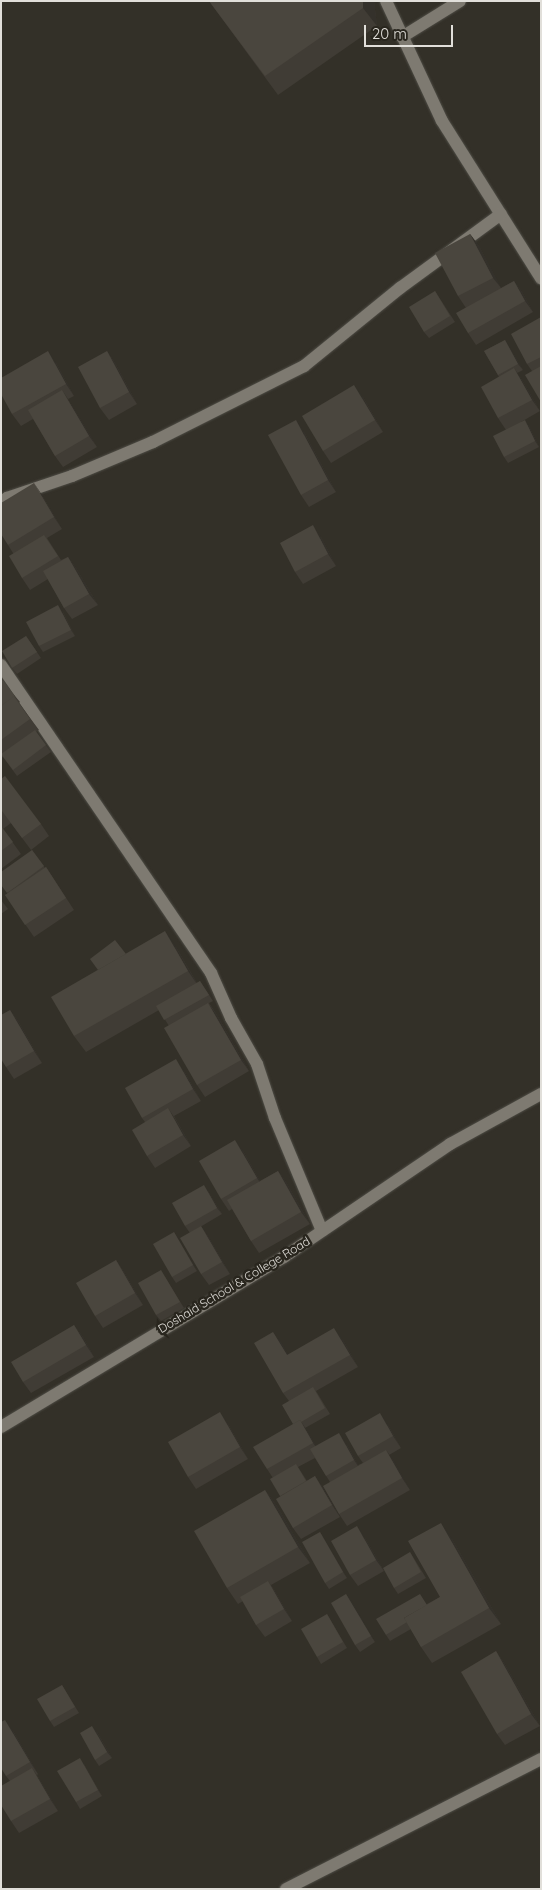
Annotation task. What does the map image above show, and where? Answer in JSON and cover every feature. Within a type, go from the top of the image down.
[{"type":"street","points":[[386,1],[442,121],[541,278]]},
{"type":"street","points":[[402,37],[460,1]]},
{"type":"street","points":[[1,503],[7,498],[72,476],[153,442],[304,366],[400,288],[501,214]]},
{"type":"street","points":[[1,665],[211,973],[231,1018],[257,1064],[275,1118],[322,1231]]},
{"type":"street","name":"Doshaid School & College Road","points":[[1,1427],[284,1257],[450,1144],[541,1094]]},
{"type":"street","points":[[286,1889],[541,1760]]},
{"type":"building","points":[[209,1],[363,1],[363,8],[265,76]]},
{"type":"building","points":[[470,234],[493,278],[458,296],[435,253]]},
{"type":"building","points":[[514,281],[525,301],[468,333],[456,313]]},
{"type":"building","points":[[435,291],[450,316],[424,332],[409,307]]},
{"type":"building","points":[[541,317],[541,357],[527,364],[511,334]]},
{"type":"building","points":[[505,340],[518,364],[498,375],[484,351]]},
{"type":"building","points":[[48,351],[66,384],[12,414],[1,394],[1,378]]},
{"type":"building","points":[[107,351],[129,392],[100,408],[78,367]]},
{"type":"building","points":[[541,366],[541,402],[525,375]]},
{"type":"building","points":[[514,368],[532,400],[498,418],[481,387]]},
{"type":"building","points":[[354,385],[375,420],[323,451],[302,416]]},
{"type":"building","points":[[62,390],[89,436],[55,456],[28,410]]},
{"type":"building","points":[[296,420],[328,480],[301,495],[268,435]]},
{"type":"building","points":[[525,420],[535,441],[504,457],[493,436]]},
{"type":"building","points":[[34,483],[54,517],[8,545],[1,534],[1,503]]},
{"type":"building","points":[[313,525],[328,554],[295,572],[280,543]]},
{"type":"building","points":[[44,535],[58,556],[22,578],[9,556]]},
{"type":"building","points":[[68,557],[89,594],[64,608],[43,571]]},
{"type":"building","points":[[58,605],[71,630],[39,646],[26,622]]},
{"type":"building","points":[[26,636],[37,652],[12,668],[2,651]]},
{"type":"building","points":[[3,680],[15,696],[1,706],[1,681]]},
{"type":"building","points":[[14,696],[30,719],[1,740],[1,706]]},
{"type":"building","points":[[35,730],[46,745],[13,770],[1,754]]},
{"type":"building","points":[[5,776],[41,824],[22,838],[1,812],[1,779]]},
{"type":"building","points":[[1,826],[13,842],[1,851]]},
{"type":"building","points":[[32,850],[44,866],[7,893],[1,885],[1,872]]},
{"type":"building","points":[[46,867],[66,898],[25,925],[5,895]]},
{"type":"building","points":[[165,931],[188,971],[74,1036],[51,997]]},
{"type":"building","points":[[115,940],[126,954],[98,970],[90,959]]},
{"type":"building","points":[[200,981],[209,995],[164,1020],[156,1006]]},
{"type":"building","points":[[208,1003],[241,1060],[197,1085],[164,1028]]},
{"type":"building","points":[[10,1010],[34,1051],[6,1067],[1,1059],[1,1015]]},
{"type":"building","points":[[176,1059],[193,1089],[142,1118],[125,1088]]},
{"type":"building","points":[[168,1108],[183,1135],[147,1156],[132,1130]]},
{"type":"building","points":[[235,1140],[257,1178],[221,1199],[199,1161]]},
{"type":"building","points":[[278,1171],[301,1212],[251,1241],[227,1200]]},
{"type":"building","points":[[204,1185],[217,1208],[185,1226],[172,1203]]},
{"type":"building","points":[[201,1226],[222,1262],[201,1274],[180,1238]]},
{"type":"building","points":[[174,1232],[193,1265],[172,1277],[153,1244]]},
{"type":"building","points":[[116,1260],[135,1293],[95,1316],[76,1283]]},
{"type":"building","points":[[161,1270],[180,1302],[156,1315],[138,1283]]},
{"type":"building","points":[[74,1325],[86,1345],[23,1382],[11,1362]]},
{"type":"building","points":[[334,1328],[350,1355],[283,1393],[254,1343],[273,1332],[287,1355]]},
{"type":"building","points":[[313,1387],[325,1408],[301,1422],[300,1420],[293,1424],[282,1405]]},
{"type":"building","points":[[220,1412],[240,1447],[188,1477],[168,1442]]},
{"type":"building","points":[[380,1413],[393,1436],[358,1456],[345,1433]]},
{"type":"building","points":[[300,1420],[313,1443],[267,1469],[253,1447]]},
{"type":"building","points":[[339,1433],[354,1460],[326,1476],[310,1449]]},
{"type":"building","points":[[386,1450],[402,1478],[339,1514],[323,1486]]},
{"type":"building","points":[[296,1464],[306,1481],[280,1496],[270,1479]]},
{"type":"building","points":[[315,1476],[332,1505],[293,1528],[276,1499]]},
{"type":"building","points":[[265,1490],[298,1547],[227,1588],[194,1531]]},
{"type":"building","points":[[441,1523],[489,1608],[421,1647],[404,1618],[440,1597],[408,1541]]},
{"type":"building","points":[[357,1526],[376,1560],[350,1575],[331,1541]]},
{"type":"building","points":[[320,1532],[343,1572],[325,1583],[302,1542]]},
{"type":"building","points":[[410,1552],[421,1572],[394,1588],[383,1568]]},
{"type":"building","points":[[268,1581],[284,1609],[256,1625],[240,1597]]},
{"type":"building","points":[[346,1594],[371,1636],[355,1645],[331,1603]]},
{"type":"building","points":[[420,1594],[427,1605],[404,1618],[407,1622],[386,1635],[376,1619]]},
{"type":"building","points":[[327,1614],[343,1642],[317,1657],[301,1629]]},
{"type":"building","points":[[496,1651],[531,1714],[497,1734],[461,1672]]},
{"type":"building","points":[[62,1685],[75,1707],[50,1721],[37,1699]]},
{"type":"building","points":[[5,1720],[30,1762],[6,1776],[1,1768],[1,1722]]},
{"type":"building","points":[[92,1726],[107,1752],[95,1760],[80,1733]]},
{"type":"building","points":[[80,1758],[98,1790],[76,1802],[57,1771]]},
{"type":"building","points":[[32,1768],[50,1799],[11,1821],[1,1805],[1,1786]]}]
